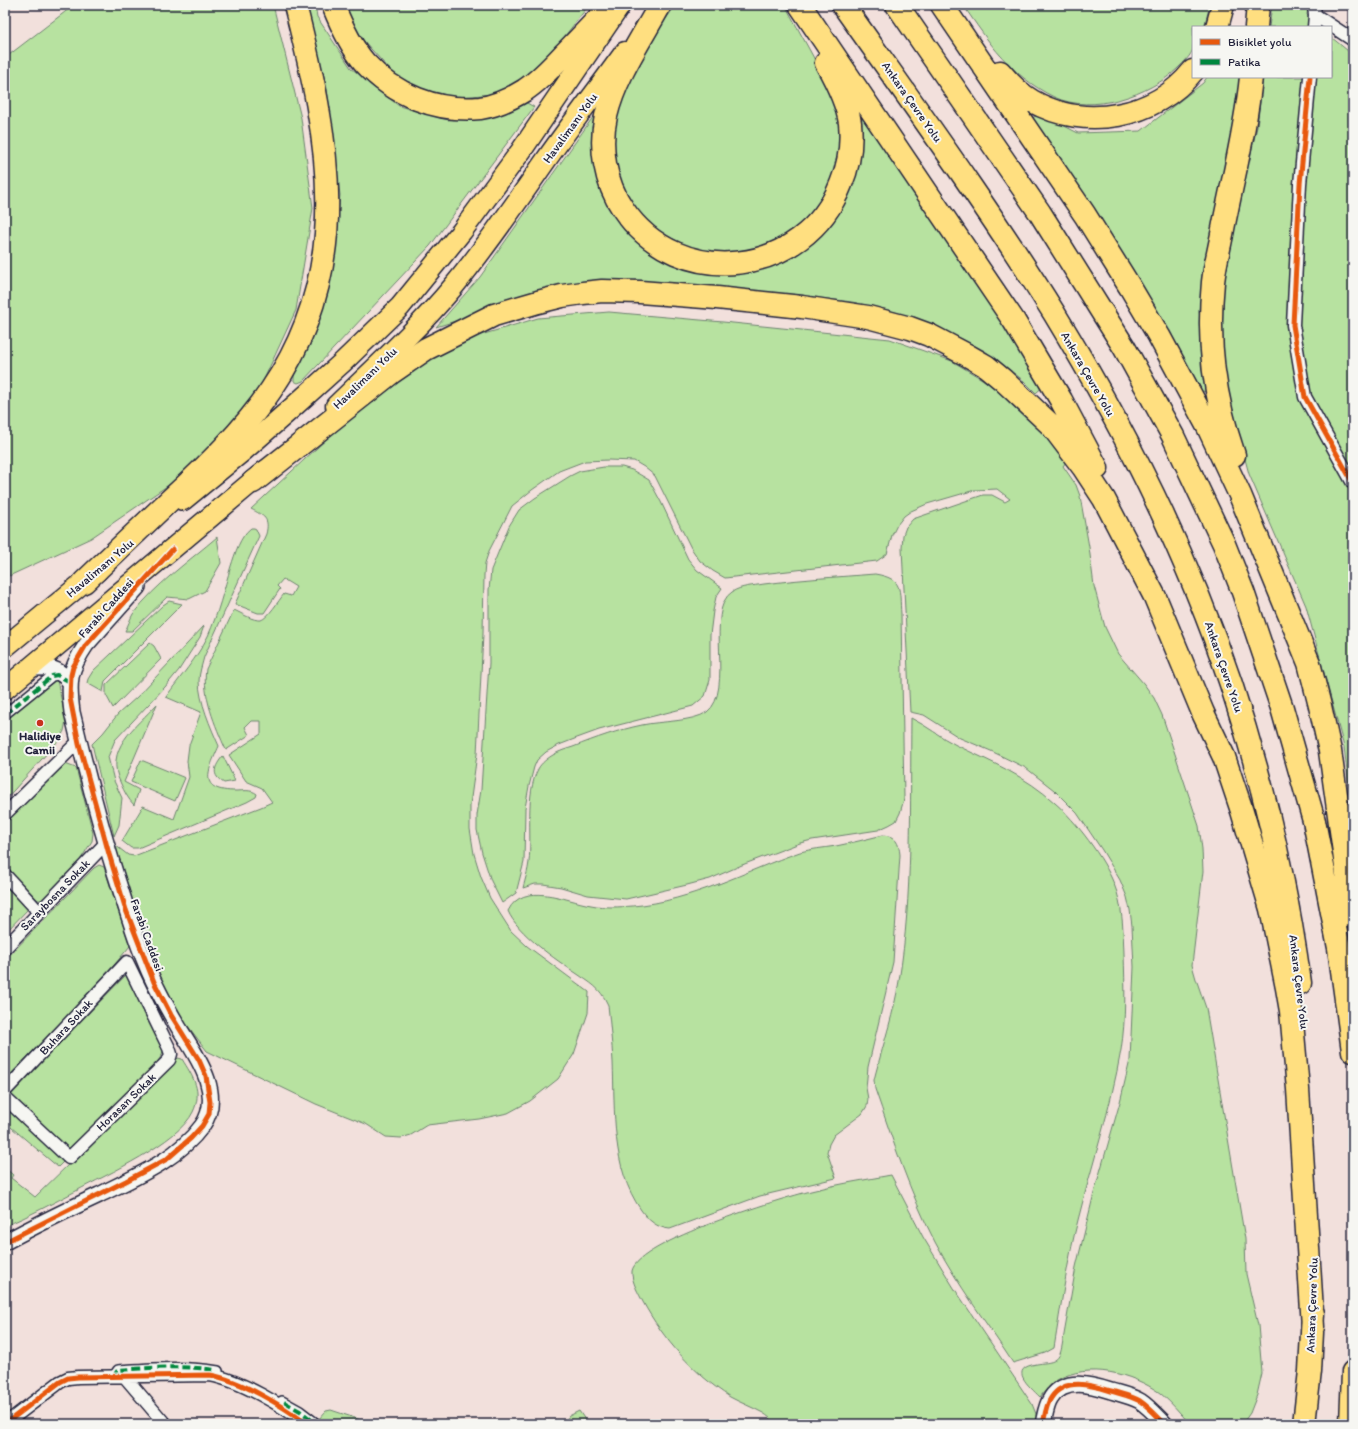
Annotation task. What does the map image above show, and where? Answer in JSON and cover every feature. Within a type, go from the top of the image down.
[{"type":"highway","points":[[84,582],[194,478],[255,412],[280,376],[298,342],[309,316],[324,257],[328,225],[328,194],[316,95],[294,5]]},
{"type":"highway","points":[[333,5],[340,22],[357,52],[376,74],[388,84],[416,99],[429,103],[444,106],[481,108],[504,100],[535,82],[548,71],[611,5]]},
{"type":"highway","name":"Havalimanı Yolu","points":[[5,647],[249,446],[343,362],[400,307],[462,231],[520,151],[620,5]]},
{"type":"highway","points":[[660,5],[621,76],[612,96],[604,128],[605,163],[611,186],[620,204],[632,221],[641,230],[671,252],[696,261],[719,264],[734,263],[766,257],[779,252],[801,238],[826,212],[839,190],[846,172],[850,124],[846,108],[829,70],[792,5]]},
{"type":"highway","name":"Havalimanı Yolu","points":[[5,689],[253,482],[388,357],[424,320],[478,255],[547,158],[660,5]]},
{"type":"highway","points":[[800,5],[984,277],[1039,362],[1084,442],[1108,490],[1155,597],[1203,713],[1224,757],[1252,841],[1271,909],[1292,1018],[1298,1088],[1313,1327]]},
{"type":"highway","name":"Ankara Çevre Yolu","points":[[843,5],[1001,232],[1054,314],[1090,375],[1122,434],[1162,514],[1206,618],[1231,684],[1252,753],[1267,810],[1288,908],[1300,982],[1311,1096],[1315,1201],[1313,1327],[1304,1424]]},
{"type":"highway","points":[[897,5],[1040,213],[1124,347],[1173,436],[1224,544],[1243,592],[1282,708],[1314,821],[1339,948],[1353,1052]]},
{"type":"highway","points":[[942,5],[1014,108],[1085,215],[1159,336],[1223,458],[1309,663]]},
{"type":"highway","points":[[945,5],[987,58],[1018,90],[1032,101],[1061,112],[1079,116],[1110,116],[1142,109],[1173,91],[1192,72]]},
{"type":"highway","points":[[1217,26],[1222,5]]},
{"type":"highway","points":[[1256,26],[1258,5]]},
{"type":"highway","points":[[1251,78],[1246,119],[1213,282],[1211,336],[1212,368],[1216,395],[1229,443],[1282,578],[1309,663],[1330,751],[1353,917]]},
{"type":"highway","points":[[253,482],[365,394],[426,349],[494,315],[517,307],[562,296],[602,291],[640,292],[802,307],[868,317],[910,328],[929,335],[986,366],[1052,426],[1083,467],[1104,499],[1155,597]]},
{"type":"highway","points":[[1352,1424],[1353,1372]]},
{"type":"highway","points":[[1352,1424],[1353,1419]]},
{"type":"street","points":[[1314,16],[1330,26]]},
{"type":"street","points":[[1332,27],[1353,40]]},
{"type":"street","points":[[1310,78],[1300,184],[1293,325],[1305,397],[1353,483]]},
{"type":"street","name":"Farabi Caddesi","points":[[5,1242],[126,1181],[167,1158],[191,1138],[202,1126],[209,1114],[210,1102],[206,1076],[199,1060],[171,1015],[154,982],[126,910],[106,843],[79,741],[72,712],[70,682],[73,667],[86,645],[173,549]]},
{"type":"street","points":[[29,669],[40,667],[55,669],[61,672],[70,682]]},
{"type":"street","points":[[5,714],[52,676],[57,675],[70,682]]},
{"type":"street","points":[[5,814],[79,741]]},
{"type":"street","name":"Saraybosna Sokak","points":[[5,948],[106,843]]},
{"type":"street","points":[[5,875],[39,912]]},
{"type":"street","name":"Buhara Sokak","points":[[5,1091],[127,962]]},
{"type":"street","name":"Horasan Sokak","points":[[5,1098],[68,1158],[169,1060],[169,1048],[127,962]]},
{"type":"street","points":[[165,1424],[119,1377],[118,1370],[205,1369],[217,1371],[228,1374],[267,1392],[300,1411],[317,1424]]},
{"type":"street","points":[[5,1424],[63,1380],[78,1377],[210,1375],[218,1376],[238,1384],[290,1411],[307,1424]]},
{"type":"street","points":[[1043,1424],[1047,1404],[1052,1396],[1060,1389],[1078,1384],[1090,1385],[1132,1397],[1141,1402],[1165,1424]]},
{"type":"green space","points":[[74,5],[273,5],[301,118],[313,208],[296,310],[252,405],[186,473],[91,538],[9,576],[5,464],[5,58]]},
{"type":"green space","points":[[305,5],[315,5],[317,17],[351,68],[399,106],[448,120],[492,115],[520,99],[534,107],[430,246],[303,381],[298,383],[294,381],[294,376],[332,272],[340,195],[327,89]]},
{"type":"green space","points":[[346,5],[589,5],[540,68],[497,94],[442,98],[398,79],[354,30]]},
{"type":"green space","points":[[676,5],[785,5],[821,71],[834,102],[840,123],[841,136],[839,162],[824,199],[800,227],[764,249],[700,255],[632,214],[606,142],[634,62]]},
{"type":"green space","points":[[963,5],[1210,5],[1204,26],[1192,26],[1192,51],[1187,59],[1178,68],[1166,78],[1136,94],[1103,103],[1085,104],[1069,102],[1054,97],[1039,89],[1013,69],[982,32]]},
{"type":"green space","points":[[1272,5],[1308,5],[1307,15],[1319,26],[1269,26]]},
{"type":"green space","points":[[1332,38],[1353,55],[1353,816],[1344,747],[1306,606],[1249,474],[1220,366],[1225,262],[1257,127],[1263,78],[1332,78]]},
{"type":"green space","points":[[1206,78],[1242,78],[1233,139],[1213,226],[1199,310],[1207,391],[1196,392],[1029,119],[1041,114],[1078,133],[1141,131],[1203,83]]},
{"type":"green space","points":[[859,99],[1046,384],[1036,393],[1024,381],[985,351],[912,317],[852,302],[788,294],[727,288],[569,286],[436,327],[480,277],[603,103],[597,167],[632,229],[740,273],[767,267],[780,262],[821,232]]},
{"type":"green space","points":[[609,312],[890,339],[952,361],[982,379],[1010,398],[1069,458],[1063,466],[1076,485],[1080,496],[1094,586],[1105,627],[1118,654],[1154,698],[1162,715],[1199,826],[1203,871],[1192,965],[1206,1008],[1245,1239],[1246,1274],[1258,1325],[1262,1373],[1257,1395],[1250,1413],[1242,1424],[1190,1424],[1160,1393],[1136,1380],[1110,1372],[1082,1372],[1069,1375],[1054,1382],[1040,1397],[1023,1378],[1023,1369],[1028,1366],[1053,1361],[1057,1359],[1061,1352],[1076,1267],[1094,1193],[1120,1102],[1130,1060],[1134,967],[1132,926],[1127,897],[1120,880],[1077,813],[1054,790],[1026,768],[960,738],[924,715],[910,712],[902,548],[903,535],[906,527],[913,519],[983,495],[992,495],[1005,502],[1010,499],[997,489],[975,490],[927,504],[911,511],[904,516],[897,525],[892,535],[887,554],[877,561],[725,578],[700,561],[691,548],[655,476],[634,461],[585,461],[559,471],[512,506],[489,551],[485,563],[477,754],[470,805],[470,829],[474,854],[481,877],[490,898],[511,931],[527,946],[589,992],[588,1013],[574,1054],[558,1079],[530,1101],[508,1113],[479,1119],[427,1125],[411,1135],[401,1138],[386,1137],[366,1124],[316,1104],[207,1051],[177,1012],[150,956],[115,845],[128,855],[134,856],[272,802],[262,788],[246,781],[229,755],[261,734],[261,721],[251,721],[245,727],[249,735],[226,750],[210,710],[205,679],[206,669],[234,610],[251,618],[258,620],[264,619],[284,594],[291,596],[296,587],[283,579],[277,586],[280,589],[264,613],[258,613],[235,604],[267,529],[265,518],[251,509],[331,435],[396,384],[454,343],[538,318]]},
{"type":"green space","points":[[604,467],[622,467],[632,470],[649,480],[688,559],[697,570],[722,588],[716,597],[713,611],[710,635],[710,680],[705,696],[693,706],[599,730],[559,745],[546,752],[537,760],[529,786],[525,808],[524,862],[516,893],[502,903],[491,881],[482,853],[477,830],[489,663],[489,590],[491,570],[509,526],[519,510],[570,476],[580,471]]},
{"type":"green space","points":[[251,528],[256,529],[259,536],[204,657],[199,681],[203,706],[219,746],[209,771],[211,783],[215,787],[224,790],[252,791],[257,794],[256,797],[138,848],[131,848],[122,841],[143,806],[174,819],[189,777],[187,761],[189,745],[201,712],[166,697],[204,644],[212,628],[236,551],[241,540]]},
{"type":"green space","points":[[217,537],[221,563],[205,591],[189,599],[167,597],[132,631],[125,631],[133,614],[151,593]]},
{"type":"green space","points":[[875,574],[891,579],[898,586],[900,592],[904,799],[896,821],[878,830],[800,843],[710,879],[626,899],[588,895],[561,887],[543,884],[535,884],[523,888],[530,851],[530,802],[534,779],[539,767],[547,759],[558,752],[607,734],[642,725],[693,718],[707,712],[715,702],[719,687],[720,615],[724,601],[732,592],[743,587],[764,584],[806,579]]},
{"type":"green space","points":[[169,601],[182,604],[105,681],[103,692],[87,683],[93,671]]},
{"type":"green space","points":[[204,626],[200,637],[179,670],[115,740],[108,757],[114,781],[122,798],[119,825],[114,836],[92,744],[118,714],[137,697]]},
{"type":"green space","points":[[150,643],[154,646],[161,659],[113,708],[106,695],[106,685]]},
{"type":"green space","points":[[56,676],[66,720],[64,731],[59,740],[5,800],[5,718]]},
{"type":"green space","points":[[157,704],[124,782],[139,790],[134,805],[126,795],[121,784],[117,771],[116,760],[119,749],[124,740]]},
{"type":"green space","points":[[911,718],[950,742],[1020,777],[1044,793],[1055,803],[1089,840],[1104,863],[1117,892],[1121,909],[1125,990],[1124,1026],[1121,1050],[1107,1115],[1074,1236],[1064,1284],[1054,1348],[1045,1353],[1013,1363],[962,1288],[935,1242],[910,1186],[875,1089],[874,1080],[889,1027],[899,981],[907,916],[910,850]]},
{"type":"green space","points":[[223,756],[235,781],[224,783],[217,777],[215,771],[216,767]]},
{"type":"green space","points":[[141,760],[185,778],[175,801],[131,782]]},
{"type":"green space","points":[[65,764],[76,768],[93,833],[92,841],[74,870],[43,900],[38,900],[5,866],[5,821],[57,768]]},
{"type":"green space","points":[[883,835],[891,837],[896,841],[899,847],[900,855],[893,962],[868,1067],[866,1088],[868,1099],[867,1106],[862,1114],[834,1135],[829,1144],[827,1152],[836,1178],[760,1196],[670,1229],[657,1225],[644,1214],[631,1193],[624,1176],[619,1157],[616,1139],[613,1055],[608,1005],[602,994],[594,986],[528,937],[508,911],[515,902],[524,896],[534,894],[558,897],[602,907],[655,903],[697,892],[800,852],[836,846]]},
{"type":"green space","points":[[99,865],[104,867],[130,946],[100,982],[5,1080],[5,960],[94,868]]},
{"type":"green space","points":[[5,884],[29,908],[5,933]]},
{"type":"green space","points":[[126,975],[163,1050],[162,1055],[156,1064],[69,1151],[10,1093]]},
{"type":"green space","points":[[178,1058],[182,1059],[193,1078],[197,1091],[197,1097],[193,1112],[173,1135],[123,1167],[5,1226],[5,1168],[13,1175],[11,1178],[35,1197]]},
{"type":"green space","points":[[5,1108],[7,1108],[64,1161],[58,1167],[5,1122]]},
{"type":"green space","points":[[891,1175],[923,1237],[954,1288],[1032,1404],[1036,1414],[1037,1424],[777,1424],[763,1413],[730,1397],[704,1378],[680,1355],[660,1329],[643,1302],[633,1279],[632,1271],[640,1260],[658,1247],[712,1223],[772,1202],[831,1186]]},
{"type":"green space","points":[[331,1410],[367,1422],[367,1424],[320,1424],[317,1421],[326,1411]]},
{"type":"green space","points":[[579,1411],[588,1424],[567,1424],[566,1420],[569,1416]]},
{"type":"marked path","points":[[5,714],[52,676],[57,675],[70,682]]},
{"type":"marked path","points":[[113,1377],[118,1370],[179,1367],[215,1370]]},
{"type":"marked path","points":[[284,1402],[300,1411],[317,1424]]},
{"type":"cycle path","points":[[1310,78],[1300,184],[1293,325],[1305,397],[1353,483]]},
{"type":"cycle path","points":[[5,1242],[167,1159],[191,1138],[202,1126],[209,1114],[210,1102],[206,1076],[199,1060],[171,1015],[154,982],[126,910],[79,744],[70,698],[71,675],[73,667],[86,645],[173,549]]},
{"type":"cycle path","points":[[5,1424],[60,1382],[68,1378],[210,1375],[248,1388],[286,1409],[307,1424]]},
{"type":"cycle path","points":[[1043,1424],[1048,1404],[1057,1391],[1063,1387],[1079,1384],[1137,1399],[1147,1406],[1165,1424]]},
{"type":"place","name":"Halidiye Camii","points":[[40,723]]}]
